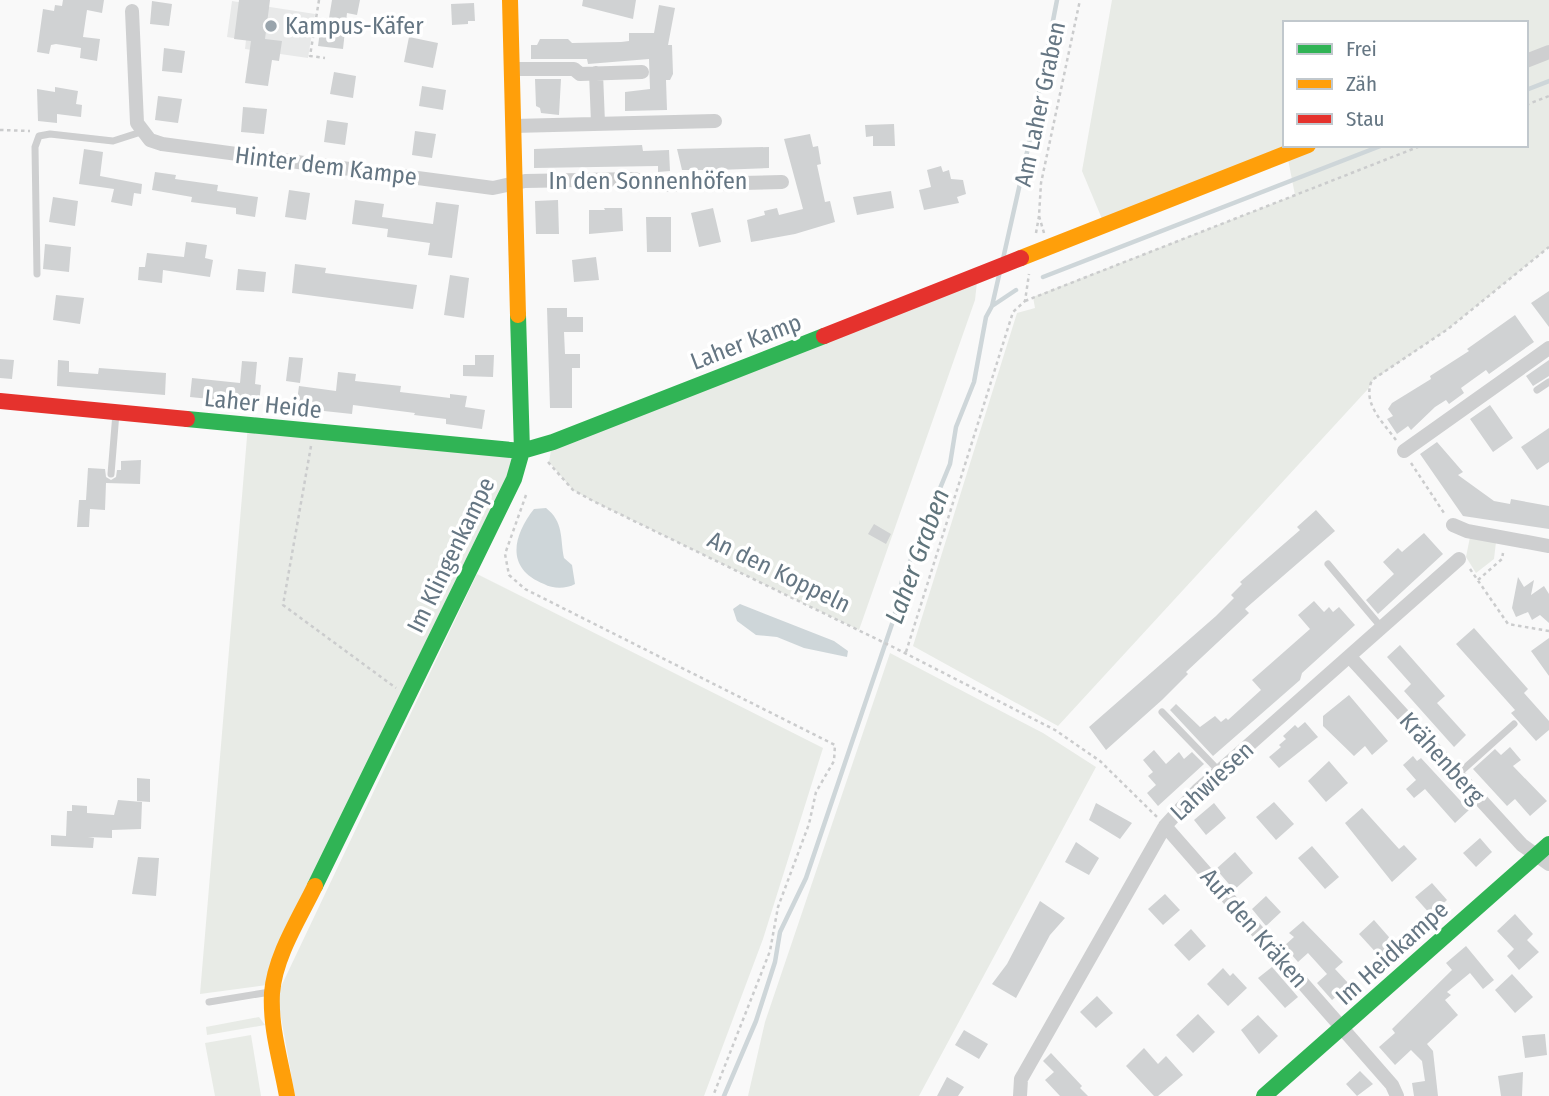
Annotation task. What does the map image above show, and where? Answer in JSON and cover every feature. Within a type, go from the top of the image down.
[{"type":"street","name":"Im Klingenkampe","points":[[287,1096],[272,992],[288,942],[514,479],[522,451],[510,0]]},
{"type":"street","points":[[132,11],[135,112],[141,132]]},
{"type":"street","points":[[1528,60],[1549,52]]},
{"type":"street","points":[[512,69],[574,69],[580,74],[642,72]]},
{"type":"street","points":[[596,73],[598,123]]},
{"type":"street","points":[[513,126],[715,121]]},
{"type":"street","name":"Hinter dem Kampe","points":[[141,132],[150,140],[188,148],[493,188],[514,183]]},
{"type":"street","points":[[1025,257],[1303,147]]},
{"type":"street","name":"In den Sonnenhöfen","points":[[514,183],[635,179],[650,185],[782,182]]},
{"type":"street","name":"Laher Kamp","points":[[522,451],[553,442],[1025,257]]},
{"type":"street","points":[[1404,451],[1549,348]]},
{"type":"street","name":"Laher Heide","points":[[0,401],[522,451]]},
{"type":"street","points":[[1452,525],[1467,531],[1549,546]]},
{"type":"street","name":"Lahwiesen","points":[[1020,1096],[1021,1079],[1165,826],[1219,771],[1382,629],[1464,564]]},
{"type":"street","name":"Krähenberg","points":[[1350,657],[1456,775],[1545,855]]},
{"type":"street","name":"Auf den Kräken","points":[[1165,826],[1392,1086],[1397,1096]]},
{"type":"street","name":"Im Heidkampe","points":[[1264,1096],[1545,855]]},
{"type":"lane","points":[[37,274],[35,147],[39,136],[50,134],[113,141],[141,132]]},
{"type":"lane","points":[[1537,390],[1549,382]]},
{"type":"lane","points":[[111,474],[116,412]]},
{"type":"lane","points":[[1328,564],[1382,629]]},
{"type":"lane","points":[[1162,712],[1219,771]]},
{"type":"lane","points":[[1456,775],[1514,724]]},
{"type":"lane","points":[[209,1002],[272,992]]},
{"type":"path","points":[[319,0],[310,56],[325,58]]},
{"type":"path","name":"Am Laher Graben","points":[[1039,216],[1041,183],[1080,0]]},
{"type":"path","points":[[1528,104],[1549,96]]},
{"type":"path","points":[[0,130],[32,131],[39,136]]},
{"type":"path","points":[[906,653],[1013,313],[1025,301],[1418,147]]},
{"type":"path","points":[[1452,525],[1370,404],[1368,389],[1373,380],[1448,329],[1549,247]]},
{"type":"path","points":[[1025,257],[1025,301]]},
{"type":"path","points":[[314,432],[283,605],[407,696]]},
{"type":"path","name":"An den Koppeln","points":[[522,451],[549,462],[573,490],[595,502],[872,636],[1055,730],[1100,761],[1165,826]]},
{"type":"path","points":[[526,494],[505,554],[509,575],[525,589],[835,745],[834,761],[816,792],[808,824],[778,907],[770,951],[713,1096]]},
{"type":"path","points":[[1478,580],[1502,559],[1506,538]]},
{"type":"path","points":[[1464,564],[1508,624],[1549,631]]},
{"type":"shaded area","points":[[1112,0],[1549,0],[1549,247],[1448,329],[1373,380],[1368,389],[1058,726],[913,646],[1017,313],[1035,308],[1033,297],[1295,195],[1287,154],[1105,226],[1082,171]]},
{"type":"shaded area","name":"Kampus-Käfer","points":[[232,1],[315,14],[308,58],[245,49],[246,40],[227,37]]},
{"type":"shaded area","points":[[977,282],[975,300],[859,630],[595,502],[573,490],[549,462],[551,450]]},
{"type":"shaded area","points":[[248,425],[522,451],[267,985],[200,994]]},
{"type":"shaded area","points":[[546,508],[559,525],[564,558],[572,565],[575,584],[568,587],[551,587],[532,578],[518,561],[516,551],[521,530],[534,509]]},
{"type":"shaded area","points":[[1470,537],[1496,542],[1494,559],[1476,573],[1466,557]]},
{"type":"shaded area","points":[[477,574],[823,748],[763,939],[704,1096],[295,1096],[277,995]]},
{"type":"shaded area","points":[[740,604],[834,641],[848,651],[847,657],[804,648],[777,637],[756,635],[737,621],[733,609]]},
{"type":"shaded area","points":[[890,653],[1043,733],[1096,767],[919,1096],[748,1096],[765,1022]]},
{"type":"shaded area","points":[[259,1017],[265,1025],[207,1035],[206,1027]]},
{"type":"shaded area","points":[[251,1035],[261,1096],[215,1096],[205,1043]]},
{"type":"building","points":[[63,0],[104,0],[102,13],[87,10],[83,37],[100,39],[97,61],[80,58],[81,48],[56,44],[51,45],[49,54],[37,52],[43,9],[54,11],[55,5],[62,6]]},
{"type":"building","points":[[239,0],[270,0],[265,39],[282,41],[279,61],[272,60],[268,86],[245,83],[251,41],[234,39]]},
{"type":"building","points":[[332,0],[360,0],[357,15],[347,13],[343,49],[318,46],[321,24],[328,24]]},
{"type":"building","points":[[583,0],[636,0],[633,19],[582,6]]},
{"type":"building","points":[[152,1],[172,4],[169,26],[150,24]]},
{"type":"building","points":[[474,3],[475,21],[452,25],[451,4]]},
{"type":"building","points":[[659,5],[675,8],[668,45],[672,45],[673,74],[670,80],[666,80],[667,110],[625,111],[625,92],[650,89],[649,59],[588,64],[587,59],[531,59],[531,45],[537,45],[540,39],[568,39],[572,43],[621,42],[629,41],[629,33],[654,33]]},
{"type":"building","points":[[409,37],[438,43],[433,68],[404,62]]},
{"type":"building","points":[[164,48],[185,51],[182,73],[162,71]]},
{"type":"building","points":[[334,72],[356,76],[353,98],[330,94]]},
{"type":"building","points":[[535,79],[561,79],[559,115],[541,113],[536,106]]},
{"type":"building","points":[[422,86],[446,90],[443,110],[419,106]]},
{"type":"building","points":[[55,87],[78,91],[76,104],[82,105],[81,117],[57,114],[57,123],[38,121],[37,89],[55,92]]},
{"type":"building","points":[[158,96],[182,99],[178,123],[155,120]]},
{"type":"building","points":[[243,107],[267,109],[264,134],[241,132]]},
{"type":"building","points":[[327,120],[348,123],[345,145],[324,142]]},
{"type":"building","points":[[894,124],[895,146],[873,146],[873,136],[866,137],[865,125]]},
{"type":"building","points":[[415,131],[436,134],[432,158],[412,155]]},
{"type":"building","points":[[810,134],[813,147],[818,146],[821,164],[817,165],[825,202],[830,201],[835,222],[795,234],[751,242],[747,220],[777,208],[779,215],[803,209],[784,139]]},
{"type":"building","points":[[642,145],[643,151],[669,150],[670,171],[658,172],[658,166],[534,168],[534,149]]},
{"type":"building","points":[[769,147],[769,168],[718,170],[682,170],[677,149]]},
{"type":"building","points":[[84,149],[103,152],[100,176],[142,184],[141,194],[134,193],[132,206],[111,202],[114,189],[79,184]]},
{"type":"building","points":[[941,166],[943,172],[949,170],[951,179],[963,180],[966,194],[957,197],[959,203],[924,210],[919,190],[931,187],[927,170]]},
{"type":"building","points":[[155,172],[176,175],[175,179],[218,185],[217,191],[258,197],[255,217],[236,214],[236,208],[191,202],[192,197],[152,190]]},
{"type":"building","points":[[289,190],[310,193],[306,220],[285,217]]},
{"type":"building","points":[[891,191],[894,208],[857,215],[853,197]]},
{"type":"building","points":[[53,197],[78,201],[75,226],[49,222]]},
{"type":"building","points":[[355,200],[384,204],[382,217],[433,224],[436,202],[459,205],[452,258],[428,255],[430,243],[387,237],[388,229],[352,224]]},
{"type":"building","points":[[558,200],[559,234],[536,234],[535,201]]},
{"type":"building","points":[[604,208],[622,208],[623,231],[589,234],[589,210],[605,210]]},
{"type":"building","points":[[713,208],[721,242],[699,247],[691,213]]},
{"type":"building","points":[[646,217],[671,217],[671,252],[647,252]]},
{"type":"building","points":[[186,242],[207,245],[205,258],[213,260],[210,277],[163,270],[162,283],[138,280],[139,267],[145,267],[147,253],[184,257]]},
{"type":"building","points":[[45,244],[71,247],[69,272],[43,269]]},
{"type":"building","points":[[596,257],[599,280],[574,282],[572,260]]},
{"type":"building","points":[[295,264],[326,268],[325,273],[417,285],[413,309],[292,293]]},
{"type":"building","points":[[238,269],[266,272],[264,292],[236,290]]},
{"type":"building","points":[[450,275],[469,278],[464,318],[444,315]]},
{"type":"building","points":[[1549,291],[1549,327],[1531,303]]},
{"type":"building","points":[[56,295],[84,298],[80,324],[53,320]]},
{"type":"building","points":[[547,308],[567,308],[567,317],[583,317],[583,332],[564,332],[565,354],[580,354],[580,368],[572,368],[572,408],[550,408]]},
{"type":"building","points":[[1515,315],[1534,342],[1489,374],[1486,370],[1472,380],[1461,388],[1464,393],[1449,404],[1446,400],[1435,407],[1411,430],[1408,426],[1397,434],[1387,419],[1393,416],[1388,409],[1392,403],[1431,379],[1430,376],[1469,351],[1467,349]]},
{"type":"building","points":[[475,355],[494,355],[493,377],[463,376],[463,365],[475,365]]},
{"type":"building","points":[[289,357],[303,358],[300,383],[286,381]]},
{"type":"building","points":[[0,359],[14,360],[12,379],[0,378]]},
{"type":"building","points":[[58,360],[69,361],[69,372],[98,374],[99,368],[166,373],[165,395],[57,386]]},
{"type":"building","points":[[1549,360],[1549,376],[1533,386],[1526,376]]},
{"type":"building","points":[[242,361],[257,362],[255,384],[261,385],[259,404],[190,397],[192,378],[240,383]]},
{"type":"building","points":[[338,372],[356,374],[355,381],[401,386],[400,392],[450,398],[450,394],[467,396],[465,407],[485,410],[482,429],[446,424],[446,419],[414,415],[415,413],[353,405],[352,414],[296,408],[299,386],[336,391]]},
{"type":"building","points":[[1490,405],[1513,438],[1493,452],[1470,419]]},
{"type":"building","points":[[1549,428],[1549,462],[1537,470],[1521,447]]},
{"type":"building","points":[[1437,442],[1463,472],[1458,475],[1494,501],[1510,504],[1511,499],[1549,506],[1549,529],[1463,516],[1420,454]]},
{"type":"building","points":[[141,460],[140,484],[106,483],[105,510],[90,509],[89,527],[77,527],[79,500],[86,500],[88,468],[105,469],[106,477],[111,480],[116,477],[117,470],[121,470],[121,461]]},
{"type":"building","points":[[1316,510],[1335,531],[1245,609],[1249,613],[1186,672],[1188,674],[1162,700],[1106,750],[1089,727],[1216,616],[1234,598],[1231,595],[1242,584],[1240,582],[1300,530],[1297,527]]},
{"type":"building","points":[[874,524],[891,534],[886,544],[868,534]]},
{"type":"building","points":[[1424,533],[1443,554],[1378,614],[1366,600],[1394,574],[1383,562],[1398,548],[1402,552]]},
{"type":"building","points":[[1518,577],[1524,587],[1534,580],[1531,595],[1544,586],[1549,594],[1549,623],[1540,615],[1532,620],[1528,612],[1516,617],[1512,608]]},
{"type":"building","points":[[1314,601],[1324,612],[1329,607],[1333,612],[1339,607],[1355,625],[1302,673],[1300,680],[1213,756],[1170,710],[1176,704],[1200,727],[1215,716],[1221,722],[1226,718],[1228,720],[1261,690],[1252,680],[1310,629],[1298,615]]},
{"type":"building","points":[[1474,628],[1528,689],[1524,693],[1549,721],[1549,730],[1536,741],[1511,713],[1515,710],[1456,644]]},
{"type":"building","points":[[1549,638],[1549,676],[1531,651]]},
{"type":"building","points":[[1400,645],[1445,696],[1437,703],[1466,735],[1454,747],[1404,691],[1411,684],[1387,657]]},
{"type":"building","points":[[1349,695],[1388,741],[1372,755],[1365,746],[1354,756],[1323,726],[1323,716]]},
{"type":"building","points":[[1305,722],[1318,737],[1279,768],[1269,757],[1281,747],[1279,745],[1286,739],[1283,736],[1295,725],[1298,728]]},
{"type":"building","points":[[1510,747],[1521,760],[1513,766],[1547,801],[1530,816],[1515,799],[1507,806],[1473,769],[1495,749],[1501,755]]},
{"type":"building","points":[[1154,750],[1166,764],[1179,752],[1184,759],[1192,752],[1204,764],[1158,806],[1147,793],[1156,785],[1148,776],[1153,772],[1143,760]]},
{"type":"building","points":[[1413,756],[1417,761],[1421,758],[1469,810],[1455,823],[1425,789],[1414,798],[1406,789],[1416,780],[1403,765]]},
{"type":"building","points":[[1329,761],[1348,783],[1326,802],[1308,781]]},
{"type":"building","points":[[137,778],[150,779],[150,802],[137,801]]},
{"type":"building","points":[[118,800],[142,802],[141,829],[112,830],[112,838],[88,837],[94,838],[93,848],[51,846],[51,835],[66,836],[67,811],[72,811],[72,805],[87,806],[87,813],[114,815]]},
{"type":"building","points":[[1274,802],[1294,824],[1276,840],[1256,817]]},
{"type":"building","points":[[1096,803],[1132,823],[1120,839],[1089,820]]},
{"type":"building","points":[[1214,803],[1226,818],[1206,835],[1194,820]]},
{"type":"building","points":[[1362,808],[1399,849],[1404,845],[1417,859],[1392,882],[1345,823]]},
{"type":"building","points":[[1480,838],[1492,852],[1476,867],[1463,853]]},
{"type":"building","points":[[1076,842],[1099,858],[1089,875],[1065,862]]},
{"type":"building","points":[[1312,846],[1339,877],[1325,889],[1298,858]]},
{"type":"building","points":[[1235,852],[1253,873],[1234,890],[1216,869]]},
{"type":"building","points":[[138,857],[159,858],[156,896],[132,894]]},
{"type":"building","points":[[1432,883],[1447,900],[1431,915],[1415,897]]},
{"type":"building","points":[[1165,894],[1180,910],[1163,925],[1148,909]]},
{"type":"building","points":[[1266,896],[1281,912],[1266,926],[1252,909]]},
{"type":"building","points":[[1040,901],[1065,918],[1050,935],[1016,998],[992,984],[1007,964]]},
{"type":"building","points":[[1515,914],[1533,934],[1527,940],[1539,952],[1519,970],[1507,956],[1514,949],[1497,931]]},
{"type":"building","points":[[1374,920],[1395,944],[1380,957],[1359,934]]},
{"type":"building","points":[[1303,921],[1343,962],[1335,969],[1350,985],[1332,1000],[1317,983],[1327,974],[1308,953],[1298,962],[1284,946],[1294,937],[1289,933]]},
{"type":"building","points":[[1191,929],[1206,946],[1189,961],[1174,945]]},
{"type":"building","points":[[1466,946],[1494,980],[1483,989],[1470,973],[1447,992],[1451,995],[1445,1000],[1458,1015],[1427,1044],[1433,1051],[1438,1096],[1414,1096],[1412,1083],[1425,1081],[1422,1061],[1411,1050],[1395,1065],[1379,1047],[1395,1033],[1392,1029],[1452,970],[1446,963]]},
{"type":"building","points":[[1272,967],[1298,997],[1285,1008],[1258,978]]},
{"type":"building","points":[[1223,968],[1230,976],[1233,973],[1247,988],[1228,1006],[1207,984]]},
{"type":"building","points":[[1512,974],[1533,997],[1515,1013],[1495,990]]},
{"type":"building","points":[[1097,996],[1113,1013],[1096,1028],[1080,1012]]},
{"type":"building","points":[[1198,1014],[1215,1032],[1193,1053],[1176,1035]]},
{"type":"building","points":[[1258,1015],[1278,1036],[1259,1054],[1241,1030]]},
{"type":"building","points":[[964,1030],[988,1044],[979,1059],[955,1045]]},
{"type":"building","points":[[1545,1034],[1547,1055],[1525,1058],[1522,1036]]},
{"type":"building","points":[[1144,1048],[1158,1064],[1166,1056],[1183,1075],[1158,1096],[1154,1096],[1126,1066]]},
{"type":"building","points":[[1051,1053],[1088,1096],[1060,1096],[1045,1080],[1054,1072],[1043,1061]]},
{"type":"building","points":[[1360,1071],[1373,1084],[1357,1096],[1346,1084]]},
{"type":"building","points":[[1523,1072],[1522,1096],[1501,1096],[1498,1076]]},
{"type":"building","points":[[947,1077],[964,1087],[958,1096],[937,1096]]},
{"type":"waterway","name":"Laher Graben","points":[[1003,259],[1057,0]]},
{"type":"waterway","points":[[1528,89],[1549,81]]},
{"type":"waterway","points":[[1043,277],[1378,147]]},
{"type":"waterway","name":"Laher Graben","points":[[724,1096],[756,1021],[775,962],[780,932],[806,878],[894,618],[902,581],[950,464],[956,427],[974,382],[986,317],[992,306],[1000,271]]},
{"type":"waterway","points":[[992,306],[1016,290]]},
{"type":"traffic: fast","points":[[315,886],[514,479],[522,451],[518,315]]},
{"type":"traffic: fast","points":[[187,419],[522,451],[553,442],[824,336]]},
{"type":"traffic: fast","points":[[1264,1096],[1549,844]]},
{"type":"traffic: slow","points":[[510,0],[518,315]]},
{"type":"traffic: slow","points":[[1021,258],[1303,147]]},
{"type":"traffic: slow","points":[[287,1096],[274,1032],[272,993],[283,952],[315,886]]},
{"type":"traffic: jam","points":[[824,336],[1021,258]]},
{"type":"traffic: jam","points":[[0,401],[187,419]]},
{"type":"place","name":"Kampus-Käfer","points":[[271,26]]}]
